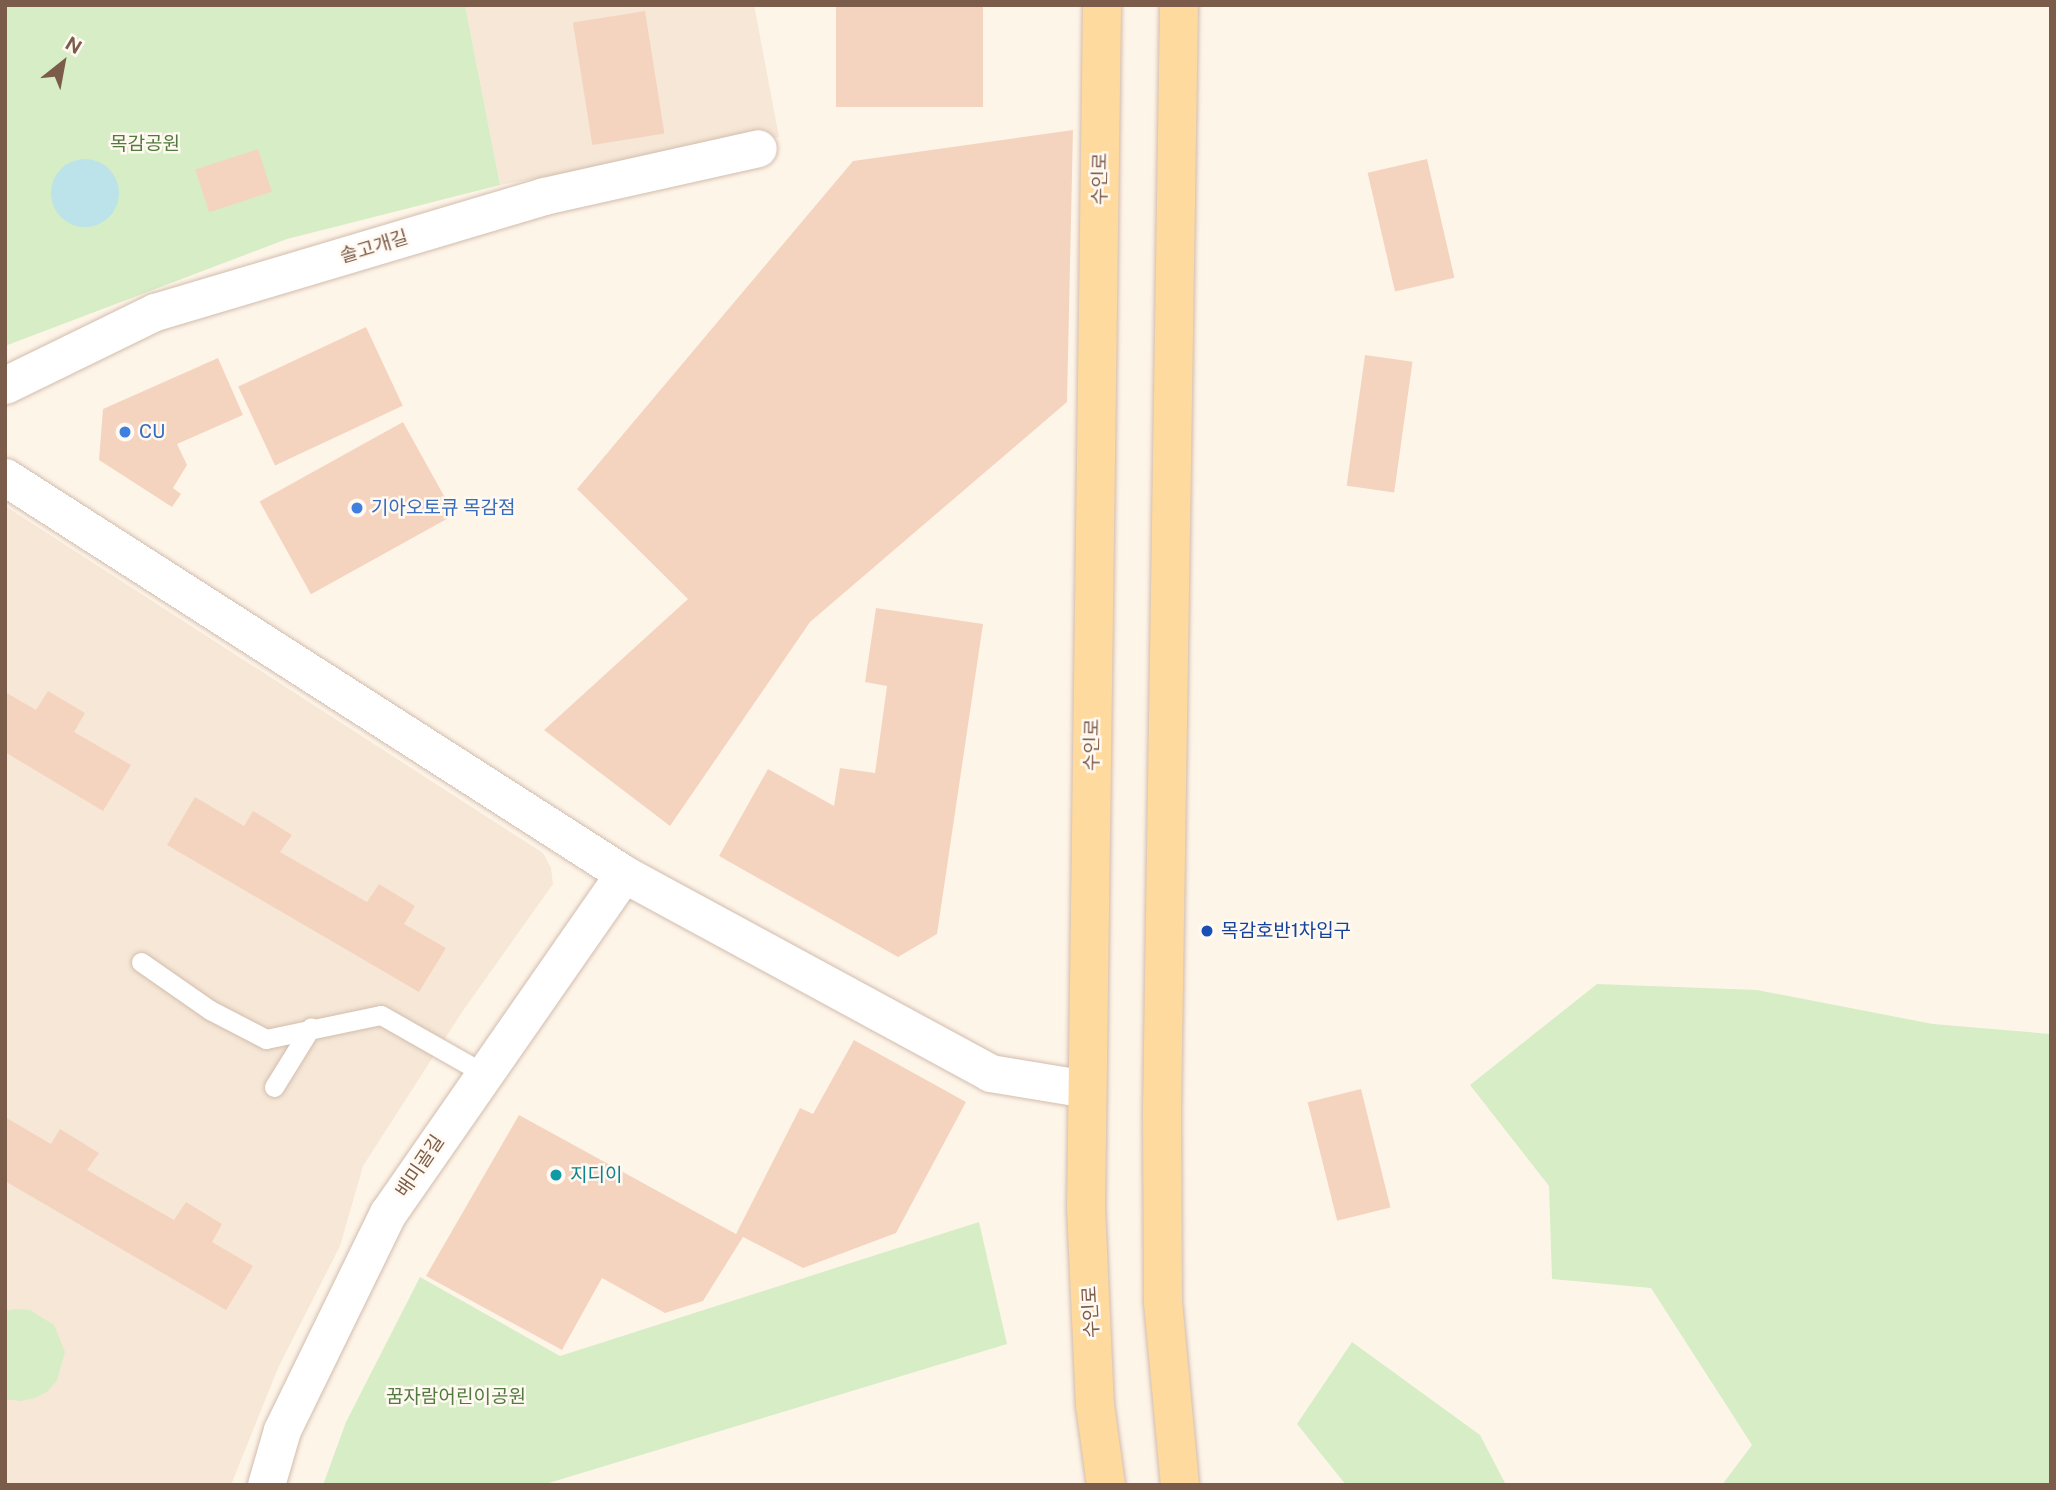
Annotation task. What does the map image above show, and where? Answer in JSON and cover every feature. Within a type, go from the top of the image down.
[{"type":"main road","name":"수인로","points":[[1102,5],[1086,1208],[1095,1405],[1106,1485]]},
{"type":"main road","points":[[1179,5],[1162,1142],[1163,1302],[1180,1485]]},
{"type":"street","name":"솔고개길","points":[[5,386],[155,312],[544,196],[758,148]]},
{"type":"street","points":[[5,477],[624,874],[990,1073],[1087,1089]]},
{"type":"street","name":"배미골길","points":[[266,1485],[282,1430],[388,1213],[624,874]]},
{"type":"lane","points":[[141,962],[210,1010],[266,1039],[311,1027],[381,1015],[483,1073]]},
{"type":"lane","points":[[274,1087],[311,1027]]},
{"type":"shaded area","points":[[465,5],[754,5],[779,137],[500,185]]},
{"type":"shaded area","points":[[5,506],[543,853],[551,868],[553,884],[462,1012],[363,1166],[340,1246],[278,1368],[231,1485],[5,1485]]},
{"type":"green space","name":"목감공원","points":[[5,5],[465,5],[500,185],[287,239],[5,346]]},
{"type":"green space","points":[[1597,984],[1757,990],[1933,1024],[2051,1034],[2051,1485],[1722,1485],[1752,1445],[1651,1288],[1552,1279],[1549,1186],[1470,1085]]},
{"type":"green space","name":"꿈자람어린이공원","points":[[979,1222],[1007,1344],[542,1485],[323,1485],[346,1422],[420,1277],[560,1356]]},
{"type":"green space","points":[[30,1310],[54,1325],[65,1352],[57,1380],[48,1391],[35,1398],[20,1401],[5,1399],[5,1311]]},
{"type":"green space","points":[[1352,1342],[1480,1435],[1506,1485],[1346,1485],[1297,1424]]},
{"type":"water","points":[[85,159],[98,162],[109,169],[116,180],[119,193],[116,206],[109,217],[98,224],[85,227],[72,224],[61,217],[54,206],[51,193],[54,180],[61,169],[72,162]]},
{"type":"building","points":[[836,5],[983,5],[983,107],[836,107]]},
{"type":"building","points":[[645,11],[664,133],[592,145],[573,22]]},
{"type":"building","points":[[1073,130],[1067,402],[810,622],[670,826],[544,730],[688,599],[577,489],[853,161]]},
{"type":"building","points":[[258,149],[272,192],[209,212],[195,169]]},
{"type":"building","points":[[1427,159],[1454,278],[1395,292],[1368,173]]},
{"type":"building","points":[[366,327],[403,406],[275,465],[238,387]]},
{"type":"building","points":[[1365,355],[1413,362],[1394,492],[1347,486]]},
{"type":"building","points":[[218,358],[243,415],[177,444],[187,465],[173,488],[181,494],[172,507],[99,460],[103,409]]},
{"type":"building","name":"기아오토큐 목감점","points":[[403,422],[454,515],[311,594],[260,502]]},
{"type":"building","points":[[876,608],[983,624],[937,934],[898,957],[719,856],[768,769],[834,806],[840,768],[875,773],[887,686],[865,682]]},
{"type":"building","points":[[48,691],[85,713],[74,732],[131,765],[103,811],[5,752],[5,692],[36,710]]},
{"type":"building","points":[[195,797],[244,826],[253,811],[292,835],[280,852],[367,902],[379,884],[415,906],[404,924],[446,948],[419,992],[167,845]]},
{"type":"building","points":[[854,1040],[966,1102],[896,1233],[803,1268],[743,1237],[703,1301],[665,1313],[602,1278],[562,1350],[426,1276],[519,1115],[736,1234],[800,1108],[813,1114]]},
{"type":"building","points":[[1361,1089],[1391,1207],[1337,1221],[1308,1102]]},
{"type":"building","points":[[5,1117],[51,1144],[60,1129],[99,1153],[87,1170],[174,1220],[186,1202],[222,1224],[212,1242],[253,1266],[226,1310],[5,1181]]},
{"type":"place","name":"CU","points":[[125,432]]},
{"type":"place","name":"기아오토큐 목감점","points":[[357,508]]},
{"type":"place","name":"목감호반1차입구","points":[[1207,931]]},
{"type":"place","name":"지디이","points":[[556,1175]]}]
